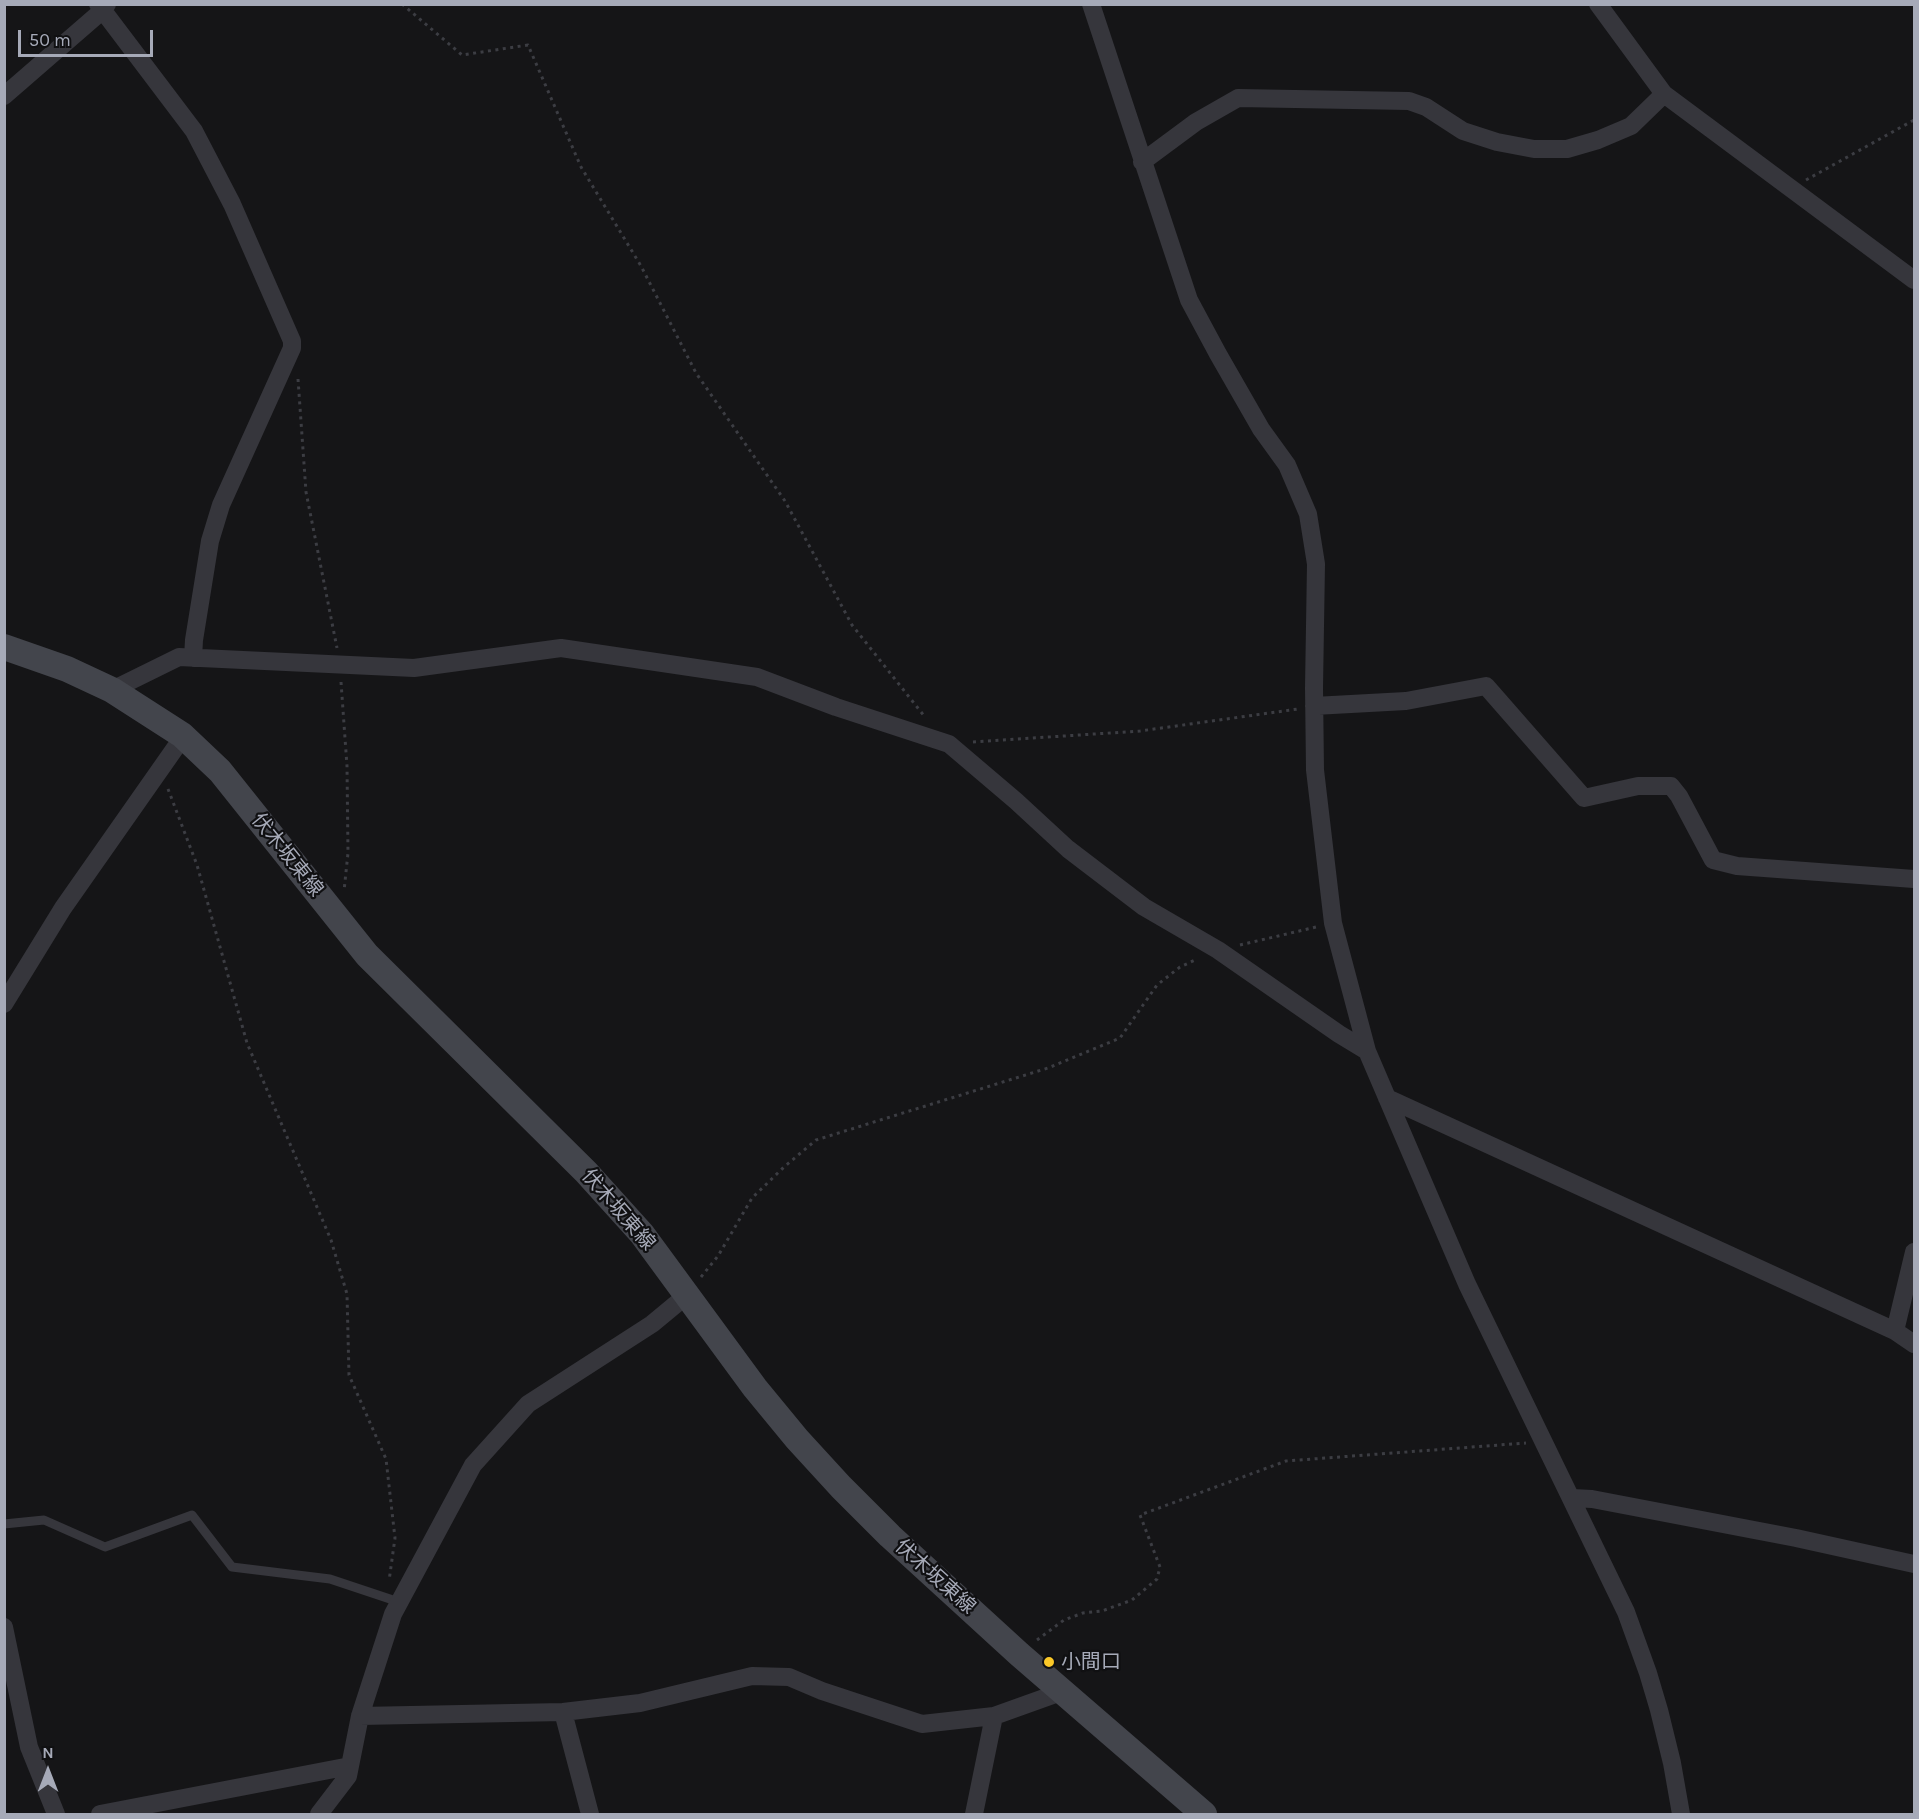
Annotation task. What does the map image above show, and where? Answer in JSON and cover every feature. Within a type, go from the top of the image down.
[{"type":"main road","name":"伏木坂東線","points":[[4,647],[67,669],[112,690],[182,735],[220,771],[367,955],[586,1172],[642,1234],[755,1388],[819,1463],[890,1536],[1019,1654],[1204,1815]]},
{"type":"street","points":[[1091,4],[1189,300],[1262,429],[1287,465],[1308,514],[1316,564],[1315,770],[1333,923],[1367,1051],[1467,1284],[1626,1612],[1648,1673],[1672,1763],[1681,1815]]},
{"type":"street","points":[[1598,4],[1664,94],[1914,280]]},
{"type":"street","points":[[4,96],[103,6],[194,131],[232,204],[292,341],[292,348],[221,505],[210,541],[193,658]]},
{"type":"street","points":[[1142,162],[1196,122],[1238,98],[1409,101],[1426,106],[1463,131],[1497,142],[1534,149],[1567,149],[1598,140],[1631,126],[1664,94]]},
{"type":"street","points":[[112,690],[179,657],[414,668],[561,648],[756,677],[949,744],[1068,849],[1144,907],[1218,950],[1367,1051]]},
{"type":"street","points":[[1314,706],[1406,701],[1486,686],[1584,798],[1638,786],[1671,786],[1679,796],[1713,860],[1737,866],[1914,879]]},
{"type":"street","points":[[4,1004],[63,908],[178,744],[182,735]]},
{"type":"street","points":[[1387,1098],[1895,1331],[1914,1344]]},
{"type":"street","points":[[1895,1331],[1914,1252]]},
{"type":"street","points":[[319,1815],[348,1776],[360,1716],[393,1614],[393,1600],[473,1465],[528,1404],[652,1324],[687,1295]]},
{"type":"street","points":[[1572,1498],[1592,1499],[1784,1535],[1914,1564]]},
{"type":"street","points":[[4,1627],[29,1747],[56,1815]]},
{"type":"street","points":[[360,1716],[564,1712],[640,1703],[752,1676],[789,1677],[822,1691],[922,1724],[994,1716],[1061,1692]]},
{"type":"street","points":[[564,1712],[591,1815]]},
{"type":"street","points":[[974,1815],[994,1716]]},
{"type":"street","points":[[100,1815],[350,1766]]},
{"type":"lane","points":[[4,1524],[44,1520],[105,1548],[192,1515],[232,1567],[330,1579],[393,1600]]},
{"type":"path","points":[[402,4],[462,55],[528,45],[581,167],[641,266],[696,373],[785,501],[852,625],[927,719]]},
{"type":"path","points":[[1791,188],[1914,120]]},
{"type":"path","points":[[292,348],[299,392],[306,492],[340,664],[347,766],[348,853],[341,922]]},
{"type":"path","points":[[949,744],[1140,731],[1314,706]]},
{"type":"path","points":[[160,768],[197,865],[248,1043],[331,1240],[347,1294],[349,1375],[386,1459],[396,1538],[393,1600]]},
{"type":"path","points":[[687,1295],[718,1256],[752,1197],[816,1140],[1048,1068],[1120,1038],[1157,985],[1180,967],[1218,950],[1333,923]]},
{"type":"path","points":[[1019,1654],[1064,1620],[1083,1613],[1102,1611],[1132,1600],[1157,1579],[1160,1567],[1140,1515],[1286,1461],[1543,1441]]},
{"type":"place","name":"小間口","points":[[1049,1662]]}]
